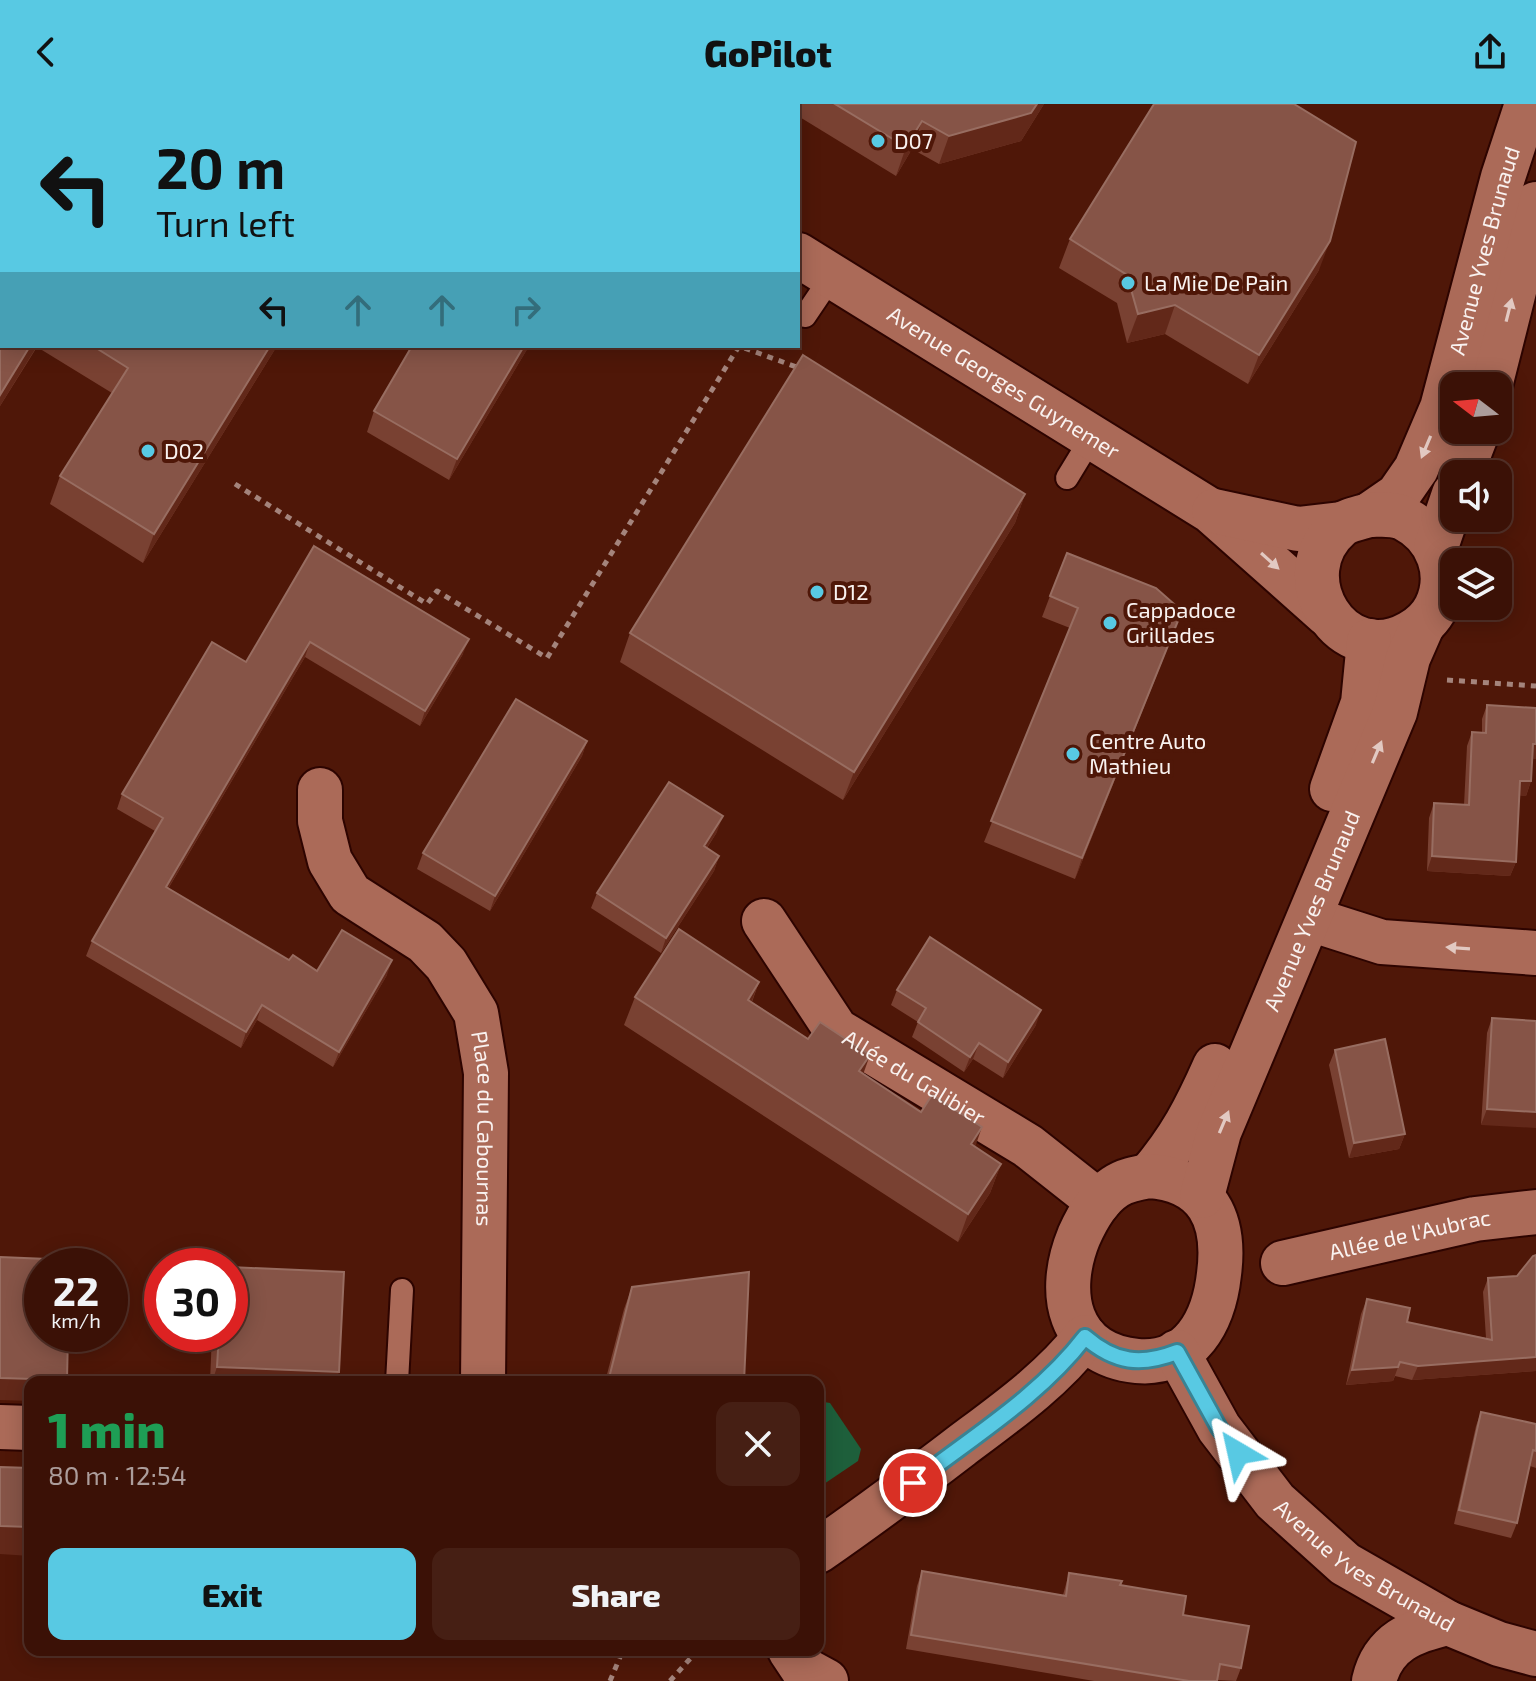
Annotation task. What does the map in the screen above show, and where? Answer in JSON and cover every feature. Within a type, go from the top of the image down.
[{"type":"street","name":"Avenue Yves Brunaud","points":[[1355,520],[1398,495],[1416,469],[1442,408],[1503,177],[1527,104]]},
{"type":"street","name":"Avenue Yves Brunaud","points":[[1494,372],[1536,204]]},
{"type":"street","name":"Avenue Georges Guynemer","points":[[815,265],[1211,511],[1327,614]]},
{"type":"street","name":"Avenue Georges Guynemer","points":[[1211,511],[1298,529],[1355,520]]},
{"type":"street","points":[[1392,515],[1405,519],[1424,532],[1436,547],[1444,573],[1443,588],[1435,609],[1422,626],[1402,637],[1369,641],[1338,627],[1327,614],[1318,594],[1317,569],[1324,547],[1355,520],[1392,515]]},
{"type":"street","points":[[1436,547],[1441,532]]},
{"type":"street","name":"Avenue Yves Brunaud","points":[[1202,1196],[1219,1132],[1395,712],[1408,658],[1422,626]]},
{"type":"street","name":"Avenue Yves Brunaud","points":[[1149,1176],[1173,1149],[1192,1118],[1335,781],[1363,703],[1369,641]]},
{"type":"street","name":"Place du Cabournas","points":[[320,790],[320,821],[330,861],[350,894],[425,942],[446,964],[476,1013],[486,1073],[483,1376]]},
{"type":"street","points":[[1310,919],[1382,942],[1536,953]]},
{"type":"street","name":"Allée du Galibier","points":[[764,921],[836,1030],[1028,1146],[1099,1202]]},
{"type":"street","points":[[1149,1176],[1177,1181],[1202,1196],[1219,1226],[1221,1247],[1217,1291],[1204,1329],[1177,1352],[1153,1361],[1112,1356],[1085,1337],[1074,1323],[1068,1306],[1067,1289],[1076,1245],[1085,1222],[1112,1188],[1127,1180],[1149,1176]]},
{"type":"street","name":"Allée de l'Aubrac","points":[[1283,1263],[1475,1219],[1536,1212]]},
{"type":"street","points":[[824,1547],[895,1498],[1002,1416],[1068,1360],[1085,1337]]},
{"type":"street","name":"Avenue Yves Brunaud","points":[[1177,1352],[1219,1428],[1275,1501],[1345,1564],[1448,1623],[1499,1644],[1536,1654]]},
{"type":"street","points":[[0,1427],[24,1428]]},
{"type":"street","points":[[1374,1681],[1377,1667],[1398,1639],[1420,1629],[1448,1623]]},
{"type":"street","points":[[794,1656],[802,1668],[826,1681]]},
{"type":"lane","points":[[805,316],[815,265]]},
{"type":"lane","points":[[1067,478],[1092,437]]},
{"type":"lane","points":[[397,1376],[402,1290]]},
{"type":"path","points":[[235,484],[427,604],[437,591],[547,658],[738,348]]},
{"type":"path","points":[[745,348],[801,368],[811,377]]},
{"type":"path","points":[[1445,680],[1536,686]]},
{"type":"path","points":[[610,1681],[620,1656]]},
{"type":"path","points":[[670,1681],[693,1656]]},
{"type":"green space","points":[[824,1402],[830,1403],[861,1449],[858,1461],[824,1484]]},
{"type":"building","points":[[835,104],[1037,104],[1031,113],[949,136],[922,121],[906,147]]},
{"type":"building","points":[[1154,104],[1294,104],[1356,142],[1330,241],[1259,355],[1175,305],[1138,314],[1127,275],[1070,239]]},
{"type":"building","points":[[0,348],[29,348],[0,395]]},
{"type":"building","name":"D02","points":[[96,348],[269,348],[154,534],[60,476],[128,368]]},
{"type":"building","points":[[411,348],[523,348],[457,459],[374,411]]},
{"type":"building","name":"D12","points":[[803,355],[1025,494],[854,772],[630,633]]},
{"type":"building","points":[[314,546],[469,639],[425,711],[310,642],[166,887],[289,960],[293,955],[317,971],[342,930],[392,960],[339,1052],[262,1005],[246,1032],[92,941],[163,818],[122,794],[212,642],[246,662]]},
{"type":"building","name":"Centre Auto Mathieu","points":[[1067,553],[1156,588],[1182,611],[1082,858],[991,821],[1078,608],[1050,596]]},
{"type":"building","points":[[516,699],[587,741],[495,896],[423,853]]},
{"type":"building","points":[[1487,705],[1536,708],[1536,744],[1533,744],[1531,781],[1520,781],[1516,862],[1432,856],[1434,803],[1469,805],[1472,732],[1486,733]]},
{"type":"building","points":[[669,782],[723,816],[704,846],[719,856],[666,938],[597,893]]},
{"type":"building","points":[[679,929],[759,982],[748,1000],[808,1039],[820,1022],[870,1055],[859,1071],[921,1112],[932,1095],[982,1127],[971,1144],[1001,1164],[968,1214],[635,997]]},
{"type":"building","points":[[930,937],[1041,1010],[1008,1062],[979,1043],[970,1057],[918,1022],[926,1008],[897,990]]},
{"type":"building","points":[[1492,1018],[1536,1021],[1536,1112],[1487,1109]]},
{"type":"building","points":[[1385,1039],[1405,1134],[1354,1143],[1335,1050]]},
{"type":"building","points":[[1536,1255],[1536,1357],[1418,1366],[1400,1362],[1398,1367],[1352,1370],[1367,1299],[1410,1308],[1407,1322],[1492,1340],[1488,1278],[1517,1276]]},
{"type":"building","points":[[0,1257],[24,1258],[24,1352],[68,1352],[67,1376],[24,1376],[24,1379],[0,1378]]},
{"type":"building","points":[[248,1268],[344,1272],[339,1372],[217,1367],[218,1352],[248,1352]]},
{"type":"building","points":[[749,1272],[744,1376],[610,1376],[632,1287]]},
{"type":"building","points":[[1481,1412],[1536,1424],[1536,1451],[1533,1450],[1517,1523],[1459,1510]]},
{"type":"building","points":[[0,1467],[24,1468],[24,1527],[0,1526]]},
{"type":"building","points":[[922,1571],[1066,1596],[1069,1573],[1186,1596],[1183,1615],[1249,1626],[1241,1668],[1220,1664],[1217,1681],[1189,1681],[911,1635]]},
{"type":"place","name":"D07","points":[[878,141]]},
{"type":"place","name":"La Mie De Pain","points":[[1128,283]]},
{"type":"place","name":"D02","points":[[148,451]]},
{"type":"place","name":"D12","points":[[817,592]]},
{"type":"place","name":"Cappadoce Grillades","points":[[1110,623]]},
{"type":"place","name":"Centre Auto Mathieu","points":[[1073,754]]},
{"type":"route","points":[[913,1483],[1002,1416],[1068,1360],[1085,1337],[1112,1356],[1135,1361],[1153,1361],[1177,1352],[1219,1428],[1238,1453]]}]
